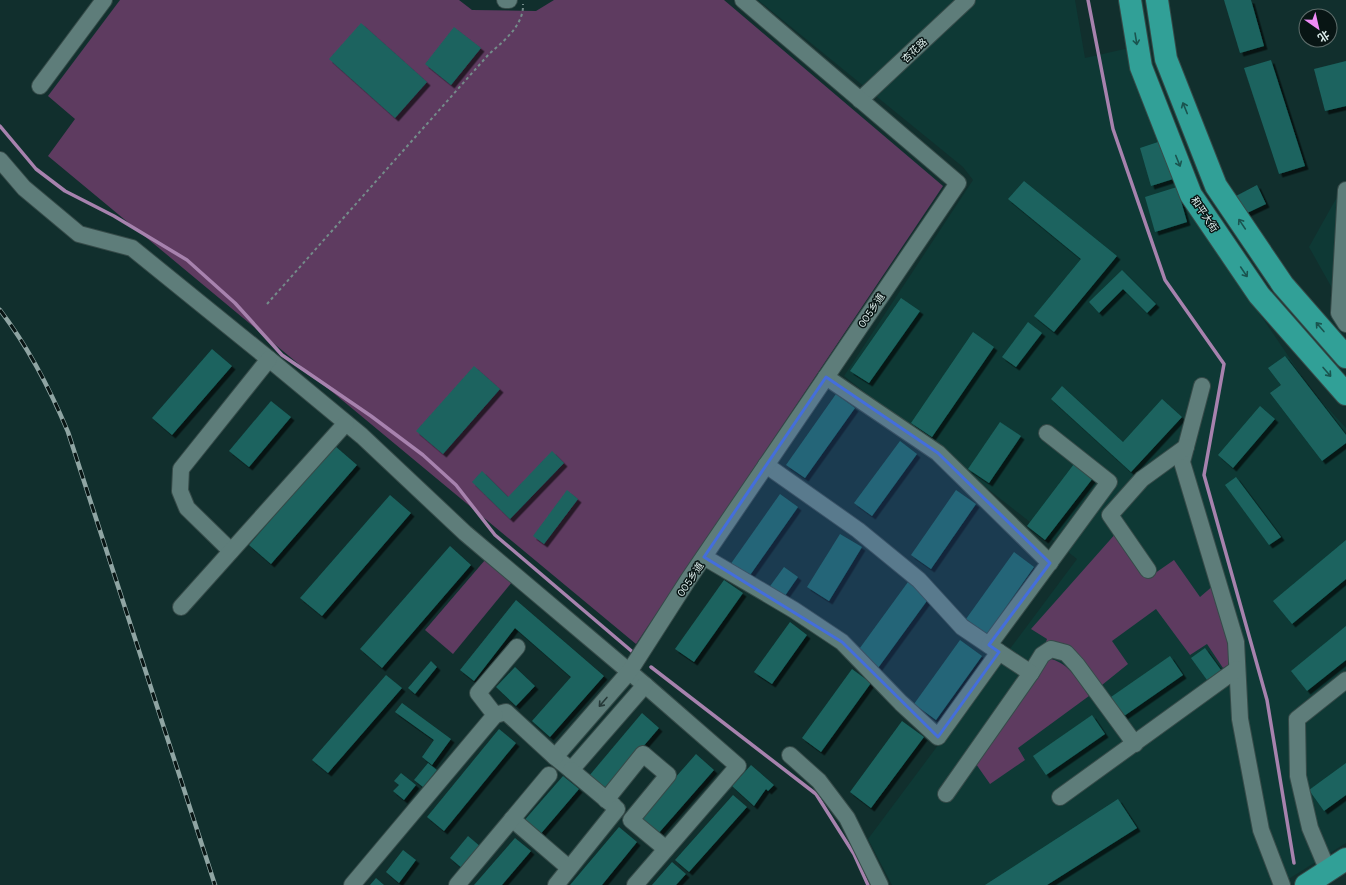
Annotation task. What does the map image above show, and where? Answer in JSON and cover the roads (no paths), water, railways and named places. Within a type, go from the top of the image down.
[{"type":"highway","name":"和平大街","points":[[1130,0],[1141,67],[1191,195],[1259,295],[1346,394]]},
{"type":"highway","points":[[1157,0],[1166,59],[1216,186],[1283,285],[1346,357]]},
{"type":"highway","points":[[1306,885],[1340,866]]},
{"type":"street","points":[[40,86],[104,0]]},
{"type":"street","name":"005乡道","points":[[555,757],[629,672],[704,557],[958,182],[744,0]]},
{"type":"street","name":"杏花路","points":[[860,100],[967,0]]},
{"type":"street","points":[[0,160],[24,188],[79,234],[132,248],[269,359],[346,423],[465,533],[646,685],[738,766],[635,885]]},
{"type":"street","points":[[1346,190],[1339,313],[1346,324]]},
{"type":"street","points":[[231,551],[187,508],[180,492],[181,469],[269,359]]},
{"type":"street","points":[[826,376],[938,453],[1050,563]]},
{"type":"street","points":[[1202,386],[1182,462],[1236,642],[1240,719],[1261,830],[1282,885]]},
{"type":"street","points":[[181,607],[346,423]]},
{"type":"street","points":[[704,557],[794,610],[842,642],[901,703],[938,737],[1050,563],[1109,482],[1047,433]]},
{"type":"street","points":[[1148,570],[1110,515],[1142,479],[1186,447]]},
{"type":"street","points":[[766,465],[858,530],[919,580],[962,627],[1031,673]]},
{"type":"street","points":[[495,715],[478,693],[517,647]]},
{"type":"street","points":[[946,794],[1042,655],[1051,649],[1066,653],[1077,665],[1135,744]]},
{"type":"street","points":[[1060,798],[1237,669]]},
{"type":"street","points":[[1340,866],[1310,828],[1298,776],[1297,719],[1346,680]]},
{"type":"street","points":[[571,770],[646,685]]},
{"type":"street","points":[[352,885],[495,715],[506,712],[555,757],[666,849]]},
{"type":"street","points":[[556,885],[612,804],[643,754],[668,775],[631,820]]},
{"type":"street","points":[[790,755],[819,781],[847,818],[880,885]]},
{"type":"street","points":[[457,885],[549,775]]},
{"type":"street","points":[[512,819],[569,868]]},
{"type":"waterway","points":[[1088,0],[1113,129],[1165,280],[1224,364],[1204,475],[1267,700],[1294,863]]},
{"type":"waterway","points":[[0,126],[36,169],[65,191],[114,216],[187,260],[235,303],[282,355],[371,416],[423,455],[456,485],[495,535],[635,654]]},
{"type":"waterway","points":[[651,667],[816,794],[854,854],[868,885]]},
{"type":"railway","points":[[0,310],[11,324],[30,354],[54,400],[68,432],[215,885]]}]
